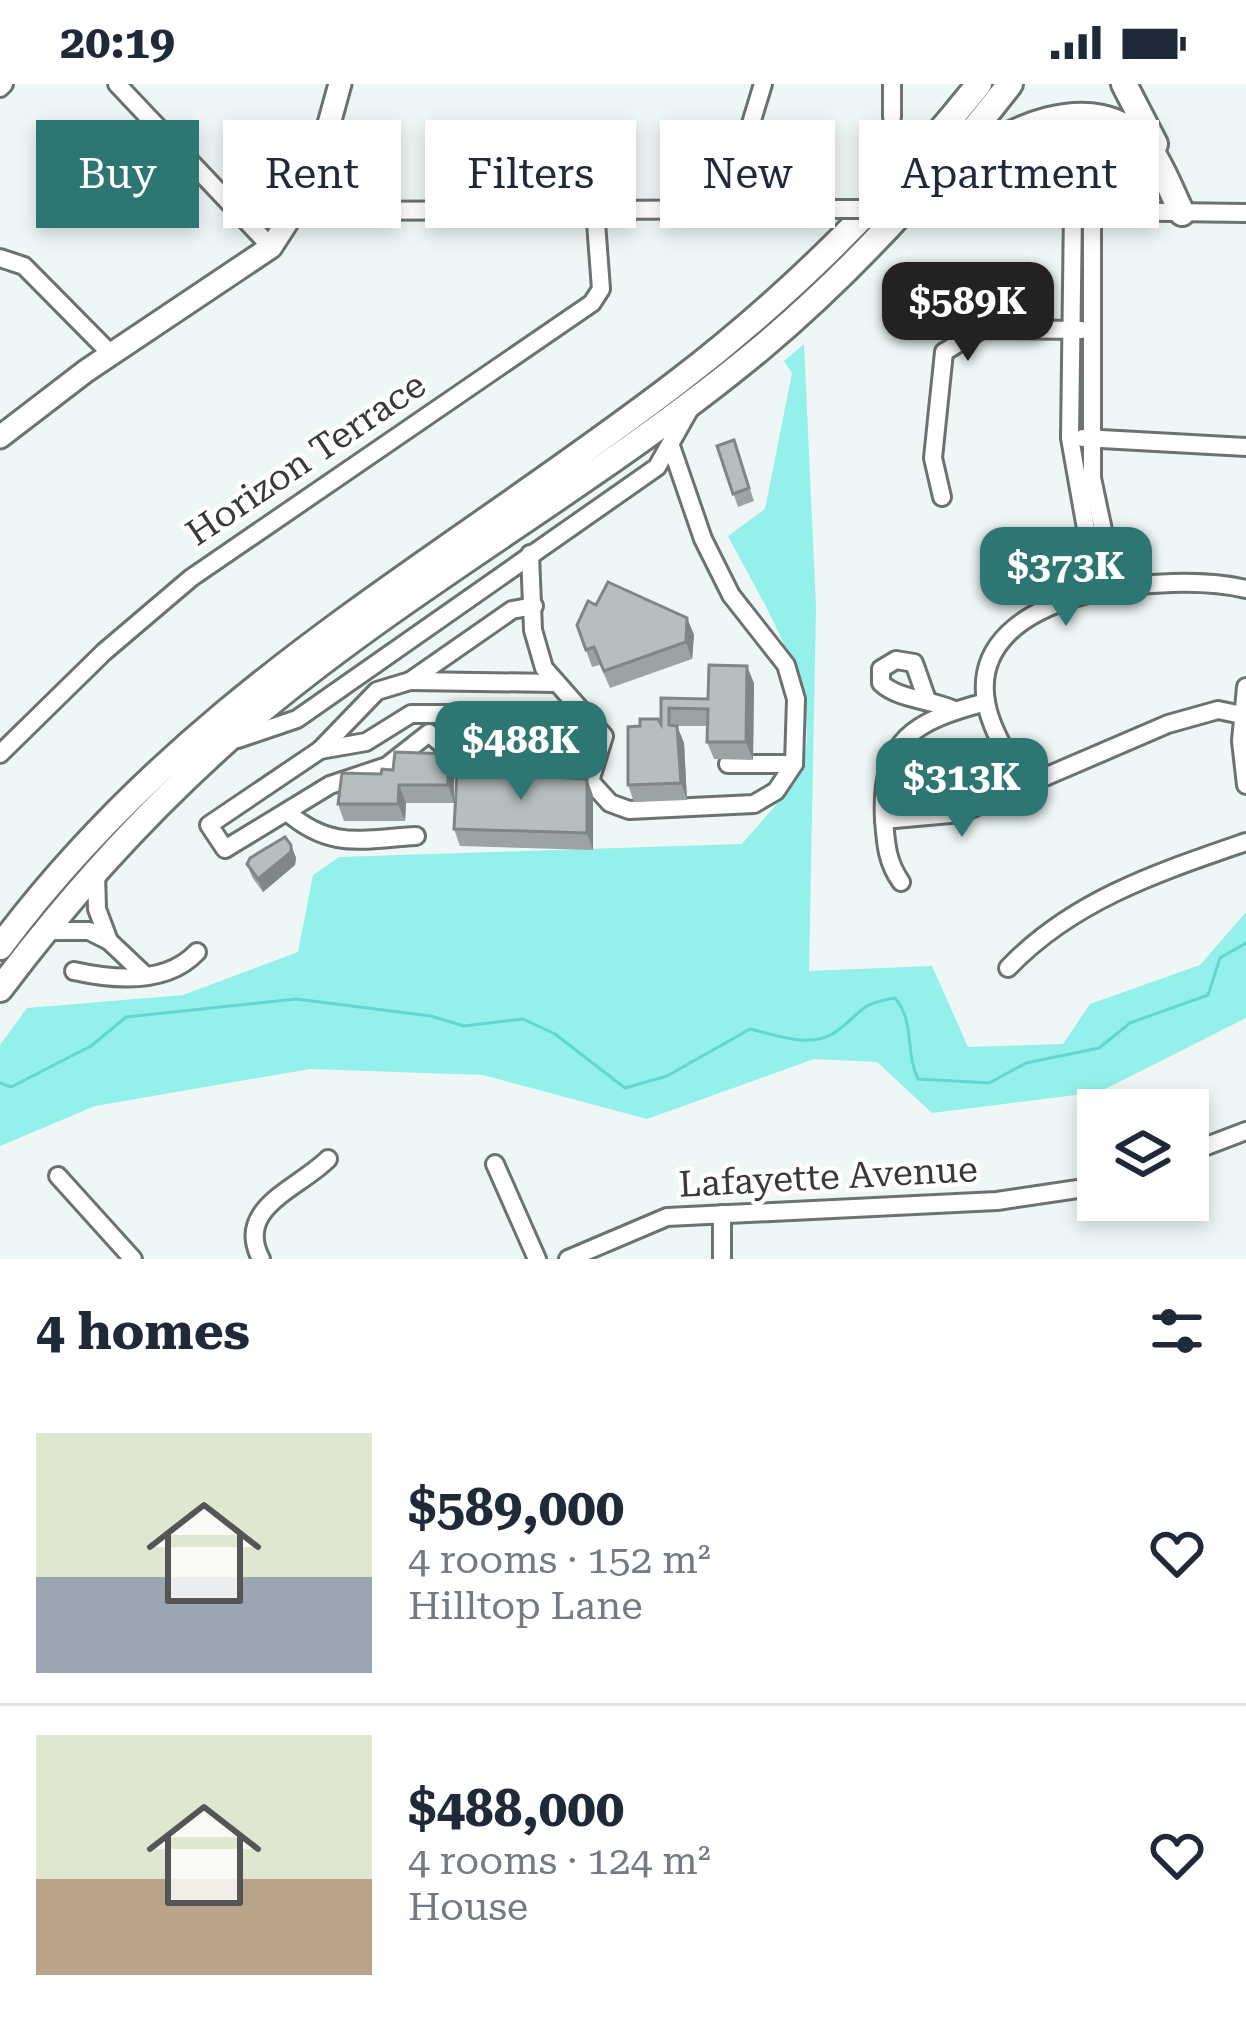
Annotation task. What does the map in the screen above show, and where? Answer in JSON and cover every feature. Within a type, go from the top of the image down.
[{"type":"highway","points":[[952,120],[979,84]]},
{"type":"highway","points":[[975,120],[1010,84]]},
{"type":"highway","points":[[1124,84],[1175,184],[1182,213]]},
{"type":"highway","points":[[1041,120],[1084,114],[1110,120]]},
{"type":"highway","points":[[1159,168],[1182,213]]},
{"type":"highway","points":[[0,947],[122,806],[252,686],[677,382],[865,228]]},
{"type":"highway","points":[[0,989],[95,872],[202,763],[336,653],[695,400],[797,316],[871,228]]},
{"type":"main road","points":[[331,120],[340,84]]},
{"type":"main road","points":[[0,437],[111,354],[271,248],[286,228]]},
{"type":"street","points":[[118,84],[271,248]]},
{"type":"street","points":[[752,120],[763,84]]},
{"type":"street","points":[[892,84],[892,117]]},
{"type":"street","points":[[941,120],[963,84]]},
{"type":"street","points":[[1159,213],[1246,214]]},
{"type":"street","name":"Horizon Terrace","points":[[0,754],[104,652],[191,578],[592,303],[601,289],[596,228]]},
{"type":"street","points":[[1081,228],[1071,330],[1070,438],[1106,589]]},
{"type":"street","points":[[1084,228],[1091,330],[1090,438],[1106,589]]},
{"type":"street","points":[[0,258],[24,266],[111,354]]},
{"type":"street","points":[[942,497],[933,458],[944,352],[982,328],[1091,330]]},
{"type":"street","points":[[202,763],[256,731],[287,726],[657,466],[695,400]]},
{"type":"street","points":[[1070,438],[1246,447]]},
{"type":"street","points":[[556,779],[590,781],[610,803],[629,810],[754,804],[776,791],[794,764],[796,699],[786,665],[731,595],[703,539],[671,446]]},
{"type":"street","points":[[530,554],[532,630],[544,668],[604,736],[595,752],[590,781]]},
{"type":"street","points":[[1024,786],[986,702],[990,667],[1010,637],[1045,609],[1106,589],[1169,579],[1246,589]]},
{"type":"street","points":[[422,735],[387,766],[330,785],[225,849],[208,825],[320,750],[377,691],[403,683],[512,610],[534,605]]},
{"type":"street","points":[[360,672],[377,691]]},
{"type":"street","points":[[403,683],[555,682]]},
{"type":"street","points":[[403,683],[422,735],[442,744],[474,773],[515,776]]},
{"type":"street","points":[[1246,687],[1242,715],[1246,785]]},
{"type":"street","points":[[926,697],[955,710]]},
{"type":"street","points":[[901,883],[890,866],[882,781],[895,748],[932,716],[986,702]]},
{"type":"street","points":[[884,820],[961,813],[1168,724],[1218,710],[1242,715]]},
{"type":"street","points":[[320,750],[366,742],[411,714],[589,714]]},
{"type":"street","points":[[442,744],[595,752]]},
{"type":"street","points":[[728,764],[794,764]]},
{"type":"street","points":[[286,812],[310,832],[332,840],[416,836]]},
{"type":"street","points":[[1008,968],[1066,917],[1102,897],[1246,842]]},
{"type":"street","points":[[95,872],[97,909],[109,941]]},
{"type":"street","points":[[44,931],[89,931],[109,941],[146,976]]},
{"type":"street","points":[[74,970],[103,978],[146,976],[182,968],[197,952]]},
{"type":"street","points":[[1209,1146],[1246,1131]]},
{"type":"street","points":[[261,1259],[253,1239],[257,1216],[328,1159]]},
{"type":"street","points":[[495,1165],[537,1259]]},
{"type":"street","points":[[58,1176],[133,1259]]},
{"type":"street","name":"Lafayette Avenue","points":[[568,1259],[654,1221],[998,1201],[1077,1189]]},
{"type":"street","points":[[722,1214],[722,1259]]},
{"type":"shaded area","points":[[804,344],[816,607],[809,971],[932,966],[968,1047],[1063,1044],[1090,1004],[1200,965],[1246,912],[1246,1018],[1105,1089],[1077,1089],[1077,1095],[932,1113],[877,1062],[814,1059],[647,1119],[483,1075],[310,1069],[95,1106],[0,1146],[0,1045],[27,1008],[183,995],[298,952],[313,875],[339,857],[742,844],[795,779],[805,752],[806,722],[788,655],[728,536],[765,509],[792,373],[784,361]]},
{"type":"building","points":[[734,440],[749,488],[733,494],[717,446]]},
{"type":"building","points":[[608,582],[687,618],[686,642],[604,671],[594,647],[586,650],[577,625],[588,601],[596,605]]},
{"type":"building","points":[[709,665],[747,666],[746,742],[707,742],[708,709],[669,708],[669,725],[677,726],[681,783],[628,785],[628,727],[640,726],[640,719],[658,719],[661,724],[661,698],[708,699]]},
{"type":"building","points":[[395,752],[448,754],[448,785],[399,785],[398,804],[338,804],[342,773],[393,770]]},
{"type":"building","points":[[457,772],[587,779],[587,833],[454,829]]},
{"type":"building","points":[[285,837],[291,852],[258,879],[247,864],[250,858]]},
{"type":"waterway","points":[[0,1083],[11,1087],[91,1046],[126,1017],[296,999],[431,1016],[464,1026],[523,1019],[555,1034],[625,1088],[667,1076],[750,1029],[817,1040],[837,1031],[867,1006],[895,998],[905,1017],[918,1079],[989,1083],[1026,1063],[1099,1048],[1130,1023],[1208,995],[1220,958],[1246,943]]}]
